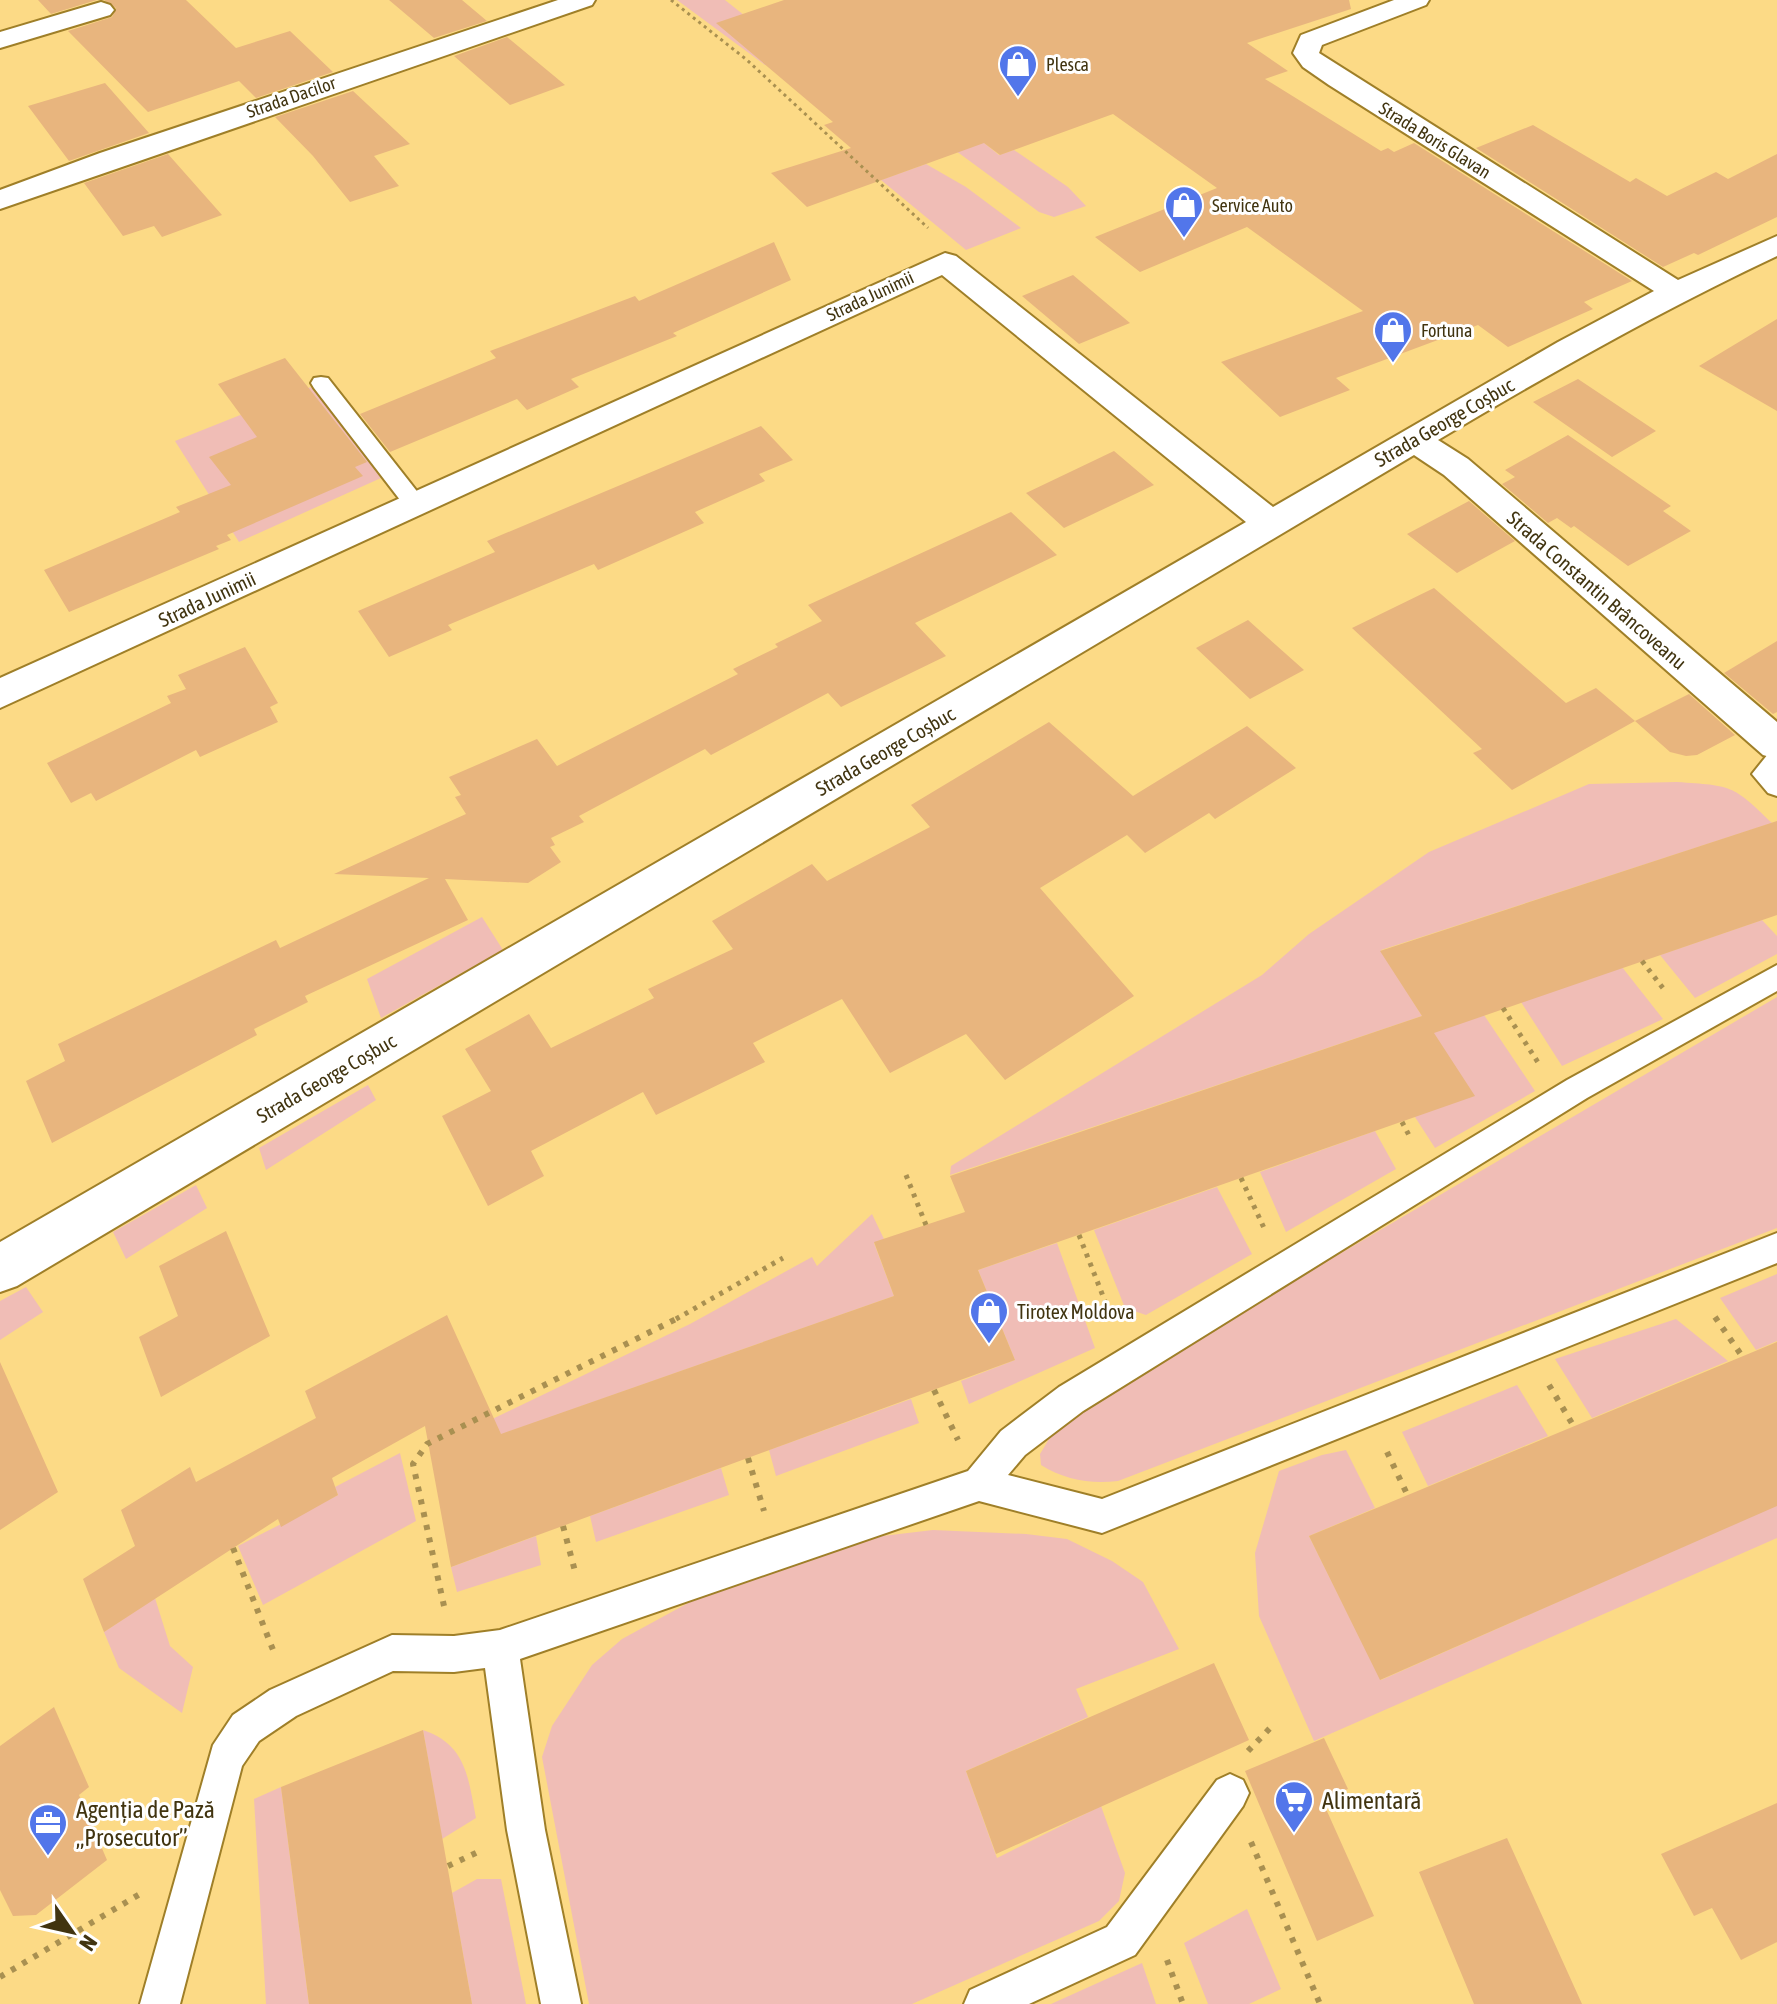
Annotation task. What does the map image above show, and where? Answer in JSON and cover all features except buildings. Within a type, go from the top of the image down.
[{"type":"street","name":"Strada Dacilor","points":[[0,200],[110,159],[583,0]]},
{"type":"street","name":"Strada Boris Glavan","points":[[1417,0],[1310,40],[1306,53],[1312,61],[1338,79],[1676,292]]},
{"type":"street","points":[[0,40],[97,5]]},
{"type":"street","name":"Strada George Coșbuc","points":[[0,1269],[1414,440],[1676,292],[1777,245]]},
{"type":"street","name":"Strada Junimii","points":[[0,694],[945,262]]},
{"type":"street","points":[[945,262],[1271,524]]},
{"type":"street","name":"Strada Constantin Brâncoveanu","points":[[1414,440],[1456,467],[1777,744]]},
{"type":"lane","points":[[321,383],[415,504]]},
{"type":"lane","points":[[1777,761],[1765,774],[1777,786]]},
{"type":"lane","points":[[160,2004],[226,1758],[246,1728],[293,1698],[392,1653],[454,1654],[500,1648],[979,1484],[1013,1443],[1071,1399],[1562,1099],[1777,977]]},
{"type":"lane","points":[[979,1484],[1102,1516],[1777,1248]]},
{"type":"lane","points":[[500,1648],[526,1830],[561,2004]]},
{"type":"lane","points":[[984,2004],[1121,1941],[1230,1793]]},
{"type":"path","points":[[671,0],[747,60],[946,244],[945,262]]},
{"type":"path","points":[[1503,1008],[1562,1099]]},
{"type":"path","points":[[906,1175],[926,1225]]},
{"type":"path","points":[[1241,1178],[1284,1268]]},
{"type":"path","points":[[1079,1235],[1129,1363]]},
{"type":"path","points":[[454,1654],[413,1464],[427,1444],[687,1314],[783,1258]]},
{"type":"path","points":[[233,1548],[293,1698]]},
{"type":"path","points":[[1275,1723],[1235,1764],[1230,1793],[1320,2004]]},
{"type":"path","points":[[0,1977],[200,1858]]},
{"type":"shaded area","points":[[677,0],[725,0],[794,55],[765,65]]},
{"type":"shaded area","points":[[957,121],[999,155],[1014,150],[1068,187],[1086,206],[1054,217],[1039,212],[937,137]]},
{"type":"shaded area","points":[[926,164],[966,187],[1021,228],[966,250],[881,180]]},
{"type":"shaded area","points":[[311,387],[381,478],[239,542],[175,441]]},
{"type":"shaded area","points":[[1677,782],[1730,789],[1772,823],[1381,950],[1422,1016],[950,1175],[951,1166],[1262,975],[1309,934],[1429,852],[1589,784]]},
{"type":"shaded area","points":[[482,917],[503,950],[381,1018],[367,979]]},
{"type":"shaded area","points":[[1762,920],[1777,936],[1777,954],[1695,998],[1660,955]]},
{"type":"shaded area","points":[[1622,967],[1663,1019],[1562,1066],[1521,1002]]},
{"type":"shaded area","points":[[1777,997],[1777,1228],[1118,1481],[1078,1480],[1041,1465],[1040,1454],[1058,1424],[1261,1300]]},
{"type":"shaded area","points":[[1484,1015],[1535,1091],[1435,1148],[1415,1117],[1433,1032]]},
{"type":"shaded area","points":[[368,1085],[376,1100],[266,1170],[259,1148]]},
{"type":"shaded area","points":[[1375,1131],[1396,1169],[1286,1232],[1260,1172]]},
{"type":"shaded area","points":[[196,1185],[207,1208],[126,1259],[113,1232]]},
{"type":"shaded area","points":[[1217,1187],[1252,1254],[1146,1315],[1125,1308],[1094,1230]]},
{"type":"shaded area","points":[[872,1214],[884,1239],[874,1243],[894,1296],[431,1459],[432,1448],[690,1324],[812,1257],[817,1266]]},
{"type":"shaded area","points":[[1057,1243],[1095,1348],[969,1404],[961,1381],[1015,1360],[978,1270]]},
{"type":"shaded area","points":[[1777,1274],[1777,1341],[1756,1350],[1720,1298]]},
{"type":"shaded area","points":[[26,1287],[43,1312],[0,1340],[0,1301]]},
{"type":"shaded area","points":[[1676,1319],[1728,1361],[1592,1418],[1555,1359]]},
{"type":"shaded area","points":[[1517,1385],[1548,1436],[1428,1486],[1402,1432]]},
{"type":"shaded area","points":[[911,1399],[919,1423],[776,1476],[769,1450]]},
{"type":"shaded area","points":[[1346,1450],[1375,1508],[1309,1536],[1381,1680],[1777,1505],[1777,1538],[1314,1741],[1259,1616],[1255,1553],[1279,1471],[1322,1455]]},
{"type":"shaded area","points":[[400,1453],[416,1521],[263,1605],[238,1546],[338,1495],[335,1487]]},
{"type":"shaded area","points":[[721,1468],[729,1495],[596,1542],[590,1516]]},
{"type":"shaded area","points":[[933,1530],[1067,1539],[1112,1561],[1143,1582],[1179,1649],[1076,1689],[1088,1717],[966,1771],[997,1858],[1101,1806],[1125,1873],[1119,1901],[1099,1921],[912,2004],[589,2004],[542,1757],[552,1726],[592,1665],[622,1639],[712,1590],[857,1539]]},
{"type":"shaded area","points":[[536,1536],[541,1565],[457,1592],[451,1567]]},
{"type":"shaded area","points":[[155,1598],[170,1646],[193,1667],[182,1713],[119,1668],[104,1632]]},
{"type":"shaded area","points":[[423,1730],[438,1736],[457,1754],[467,1777],[476,1818],[442,1839]]},
{"type":"shaded area","points":[[281,1787],[309,2004],[266,2004],[254,1799]]},
{"type":"shaded area","points":[[477,1879],[501,1879],[526,2004],[472,2004],[452,1893]]},
{"type":"shaded area","points":[[1247,1909],[1281,1989],[1249,2004],[1208,2004],[1184,1943]]},
{"type":"shaded area","points":[[1142,1963],[1156,2004],[1051,2004]]},
{"type":"place","name":"Plesca","points":[[1018,98]]},
{"type":"place","name":"Service Auto","points":[[1184,239]]},
{"type":"place","name":"Fortuna","points":[[1393,364]]},
{"type":"place","name":"Tirotex Moldova","points":[[989,1345]]},
{"type":"place","name":"Alimentară","points":[[1294,1834]]},
{"type":"place","name":"Agenția de Pază „Prosecutor”","points":[[48,1857]]}]
